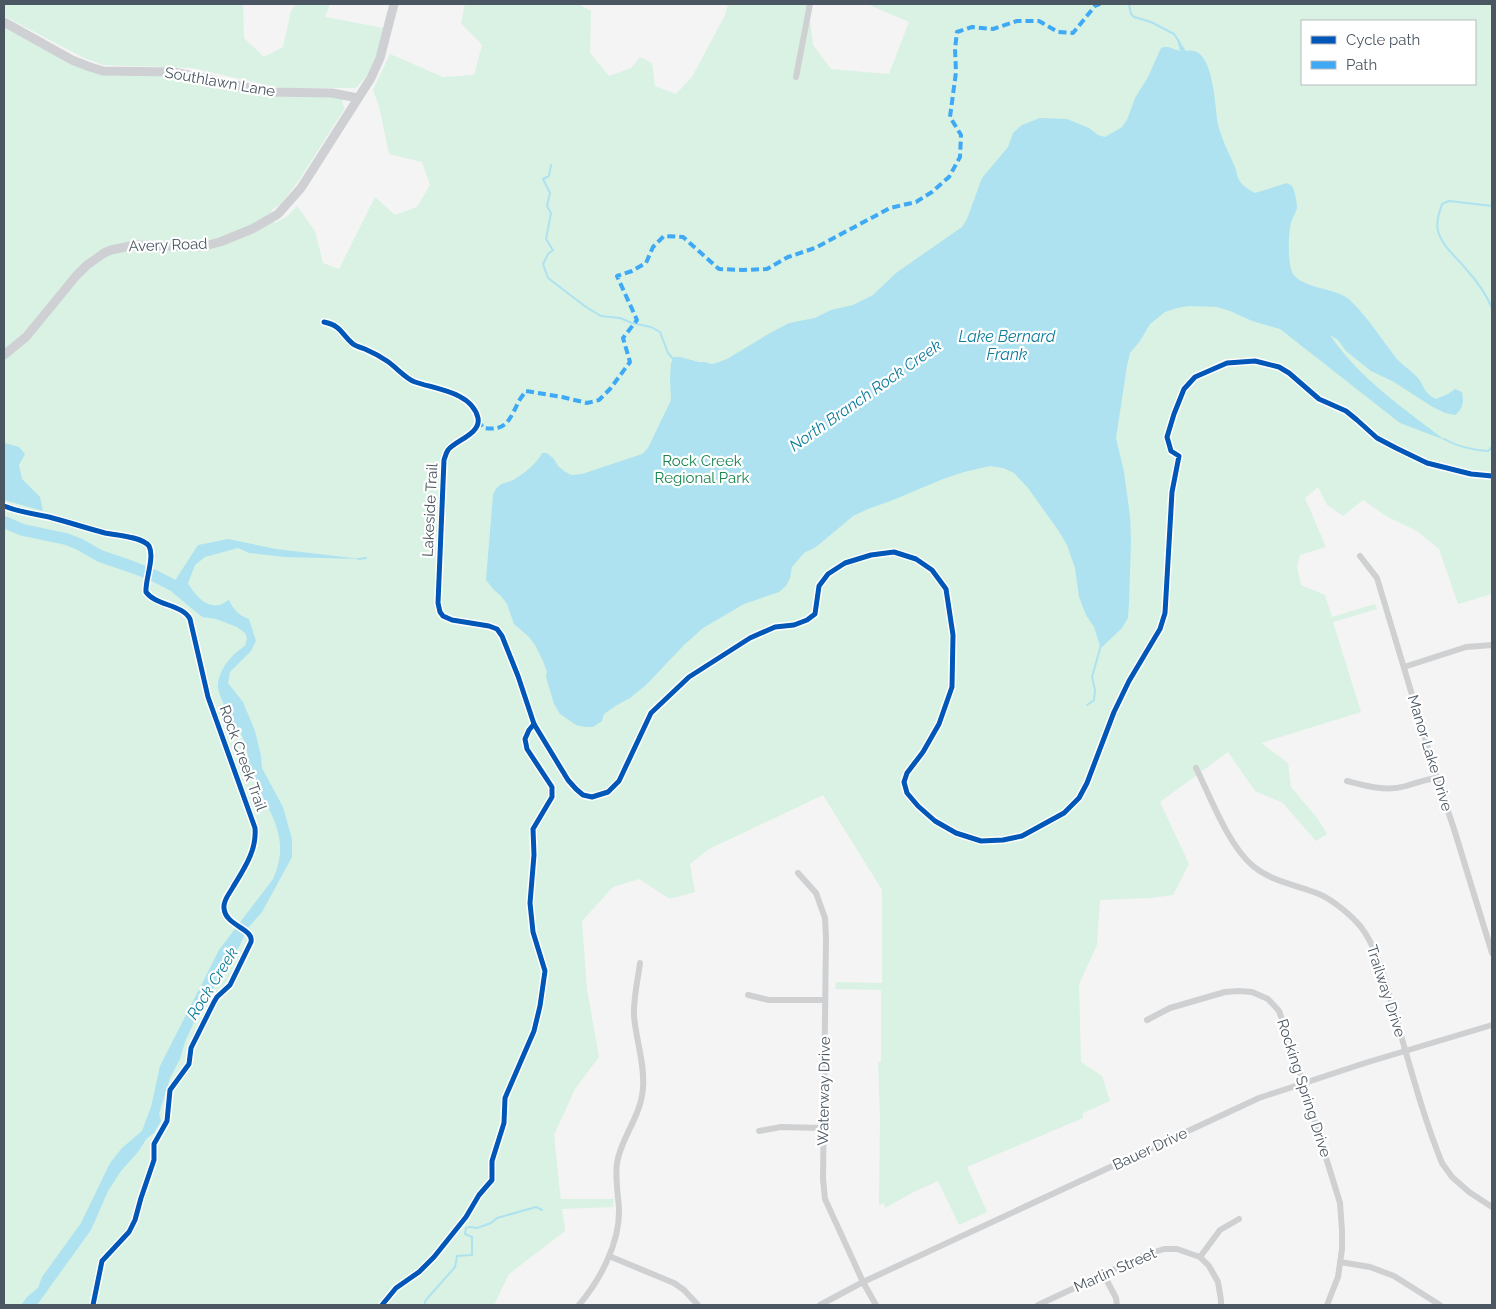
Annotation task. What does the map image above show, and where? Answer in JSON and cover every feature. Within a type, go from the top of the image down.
[{"type":"street","name":"Avery Road","points":[[4,355],[21,342],[76,276],[87,265],[104,253],[135,245],[200,247],[220,242],[252,229],[278,214],[301,188],[371,78],[380,58],[394,4]]},
{"type":"street","points":[[796,77],[810,4]]},
{"type":"street","name":"Southlawn Lane","points":[[4,22],[77,62],[103,71],[174,72],[268,92],[332,93],[358,98]]},
{"type":"street","name":"Manor Lake Drive","points":[[1360,556],[1377,578],[1492,953]]},
{"type":"street","points":[[1404,667],[1466,647],[1492,644]]},
{"type":"street","name":"Trailway Drive","points":[[1196,768],[1233,843],[1254,867],[1276,880],[1321,895],[1350,915],[1371,941],[1442,1163],[1452,1177],[1469,1192],[1492,1207]]},
{"type":"street","points":[[1347,781],[1375,788],[1392,789],[1437,778]]},
{"type":"street","name":"Waterway Drive","points":[[798,873],[816,893],[825,918],[823,1128],[825,1199],[862,1282],[876,1305]]},
{"type":"street","points":[[579,1305],[591,1290],[609,1256],[618,1224],[617,1162],[622,1146],[640,1107],[643,1074],[634,1013],[640,963]]},
{"type":"street","name":"Rocking Spring Drive","points":[[1147,1020],[1170,1008],[1225,992],[1238,991],[1252,992],[1268,999],[1279,1011],[1340,1203],[1342,1249],[1338,1277],[1327,1305]]},
{"type":"street","points":[[748,995],[769,1000],[825,1000]]},
{"type":"street","name":"Bauer Drive","points":[[820,1305],[862,1282],[1259,1098],[1365,1063],[1492,1025]]},
{"type":"street","points":[[759,1131],[781,1127],[823,1128]]},
{"type":"street","points":[[1221,1305],[1222,1300],[1218,1282],[1209,1266],[1200,1257],[1220,1230],[1239,1219]]},
{"type":"street","name":"Marlin Street","points":[[1038,1305],[1144,1255],[1164,1249],[1177,1249],[1200,1257]]},
{"type":"street","points":[[609,1256],[674,1283],[684,1290],[698,1305]]},
{"type":"street","points":[[1340,1262],[1370,1267],[1394,1276],[1440,1305]]},
{"type":"street","points":[[1104,1275],[1116,1298],[1116,1305]]},
{"type":"green space","points":[[4,4],[243,4],[244,38],[264,57],[283,47],[291,11],[296,4],[330,4],[325,17],[384,28],[378,51],[368,74],[356,88],[280,88],[192,68],[103,65],[82,57],[4,16]]},
{"type":"green space","name":"Rock Creek Regional Park","points":[[465,4],[578,4],[591,11],[590,53],[609,76],[631,68],[640,57],[652,63],[655,86],[676,94],[692,77],[725,15],[728,4],[808,4],[813,45],[831,69],[889,74],[909,22],[867,4],[1492,4],[1492,594],[1458,604],[1439,549],[1417,531],[1386,516],[1363,500],[1343,516],[1327,505],[1318,487],[1305,498],[1326,547],[1300,555],[1297,566],[1301,585],[1325,595],[1332,617],[1375,604],[1377,609],[1333,622],[1361,712],[1261,743],[1288,763],[1291,787],[1318,819],[1327,834],[1316,841],[1283,803],[1255,791],[1228,752],[1160,802],[1189,864],[1173,895],[1100,900],[1097,945],[1079,984],[1081,1062],[1102,1076],[1110,1101],[1083,1113],[1083,1118],[967,1167],[987,1212],[959,1225],[938,1181],[885,1208],[884,1203],[879,1205],[880,1117],[878,1062],[881,1062],[881,990],[835,989],[836,982],[882,983],[882,890],[823,795],[709,849],[690,864],[695,892],[670,899],[639,879],[613,887],[582,921],[587,989],[599,1057],[575,1089],[554,1135],[560,1193],[561,1199],[614,1199],[613,1207],[562,1209],[565,1231],[509,1274],[494,1305],[4,1305],[4,358],[78,276],[106,255],[132,248],[200,249],[272,220],[275,223],[288,216],[297,206],[315,231],[323,263],[339,269],[375,197],[395,215],[417,207],[430,185],[422,162],[389,154],[379,106],[373,90],[390,54],[443,77],[474,75],[482,45],[461,23]]},
{"type":"green space","points":[[4,25],[93,71],[178,74],[224,85],[345,97],[342,103],[345,108],[299,180],[281,204],[274,208],[269,215],[251,226],[212,240],[101,250],[91,256],[76,271],[20,338],[4,350]]},
{"type":"water","name":"Lake Bernard Frank","points":[[1176,36],[1186,51],[1196,52],[1203,58],[1208,68],[1212,80],[1219,128],[1241,183],[1255,193],[1287,183],[1292,186],[1297,208],[1290,228],[1289,240],[1291,269],[1294,276],[1301,281],[1346,297],[1352,302],[1370,322],[1397,359],[1420,380],[1426,392],[1432,397],[1436,399],[1455,389],[1462,392],[1463,402],[1460,410],[1455,415],[1445,413],[1394,382],[1371,371],[1346,351],[1338,340],[1330,335],[1368,379],[1445,440],[1400,423],[1280,329],[1252,321],[1217,307],[1189,306],[1177,308],[1165,312],[1150,324],[1130,353],[1127,366],[1116,438],[1124,472],[1130,516],[1128,618],[1122,628],[1102,647],[1079,597],[1075,568],[1067,545],[1058,530],[1028,488],[1014,473],[1003,468],[990,466],[943,479],[853,516],[816,547],[804,553],[792,567],[786,586],[779,592],[744,604],[703,628],[646,685],[630,698],[604,714],[602,721],[593,727],[576,725],[560,714],[554,704],[546,677],[547,672],[535,645],[514,624],[507,604],[486,580],[493,495],[497,487],[523,474],[542,453],[547,453],[558,466],[571,475],[582,474],[642,454],[648,448],[671,400],[671,363],[674,357],[712,364],[719,362],[789,323],[815,318],[831,310],[853,305],[873,295],[896,273],[962,227],[967,219],[982,178],[1008,147],[1013,133],[1022,125],[1040,118],[1067,119],[1105,137],[1122,127],[1161,48],[1168,47],[1180,51]]},
{"type":"water","points":[[4,443],[19,447],[25,454],[19,465],[22,479],[40,497],[43,511],[4,500]]},
{"type":"water","points":[[228,539],[276,549],[361,559],[284,557],[249,553],[238,548],[205,557],[195,565],[188,583],[197,596],[205,602],[219,605],[229,600],[237,612],[249,619],[256,641],[251,651],[230,672],[228,683],[243,702],[255,731],[262,768],[283,807],[292,839],[292,857],[262,912],[247,929],[240,945],[198,1013],[185,1042],[180,1059],[170,1078],[159,1114],[161,1121],[154,1133],[147,1138],[138,1152],[121,1171],[108,1191],[91,1230],[37,1305],[21,1305],[38,1288],[42,1277],[81,1223],[110,1163],[122,1148],[142,1131],[151,1107],[160,1066],[219,950],[273,879],[278,864],[280,850],[276,826],[253,776],[244,741],[227,710],[218,688],[221,673],[235,653],[245,646],[247,638],[245,633],[237,627],[216,619],[202,617],[172,592],[174,582],[198,545]]},
{"type":"waterway","points":[[1129,4],[1131,14],[1134,17],[1151,22],[1174,34],[1180,43]]},
{"type":"waterway","points":[[551,165],[549,176],[543,179],[550,193],[547,206],[551,213],[546,239],[553,250],[548,254],[543,264],[548,278],[601,316],[620,318],[651,327],[660,332],[668,353],[674,360]]},
{"type":"waterway","name":"North Branch Rock Creek","points":[[1492,206],[1449,201],[1442,204],[1437,224],[1443,242],[1477,282],[1492,308]]},
{"type":"waterway","name":"North Branch Rock Creek","points":[[1444,439],[1476,450],[1488,451],[1492,447]]},
{"type":"waterway","name":"Rock Creek","points":[[4,522],[23,530],[66,539],[79,544],[100,556],[155,576],[178,588],[187,596]]},
{"type":"waterway","name":"North Branch Rock Creek","points":[[358,559],[366,558]]},
{"type":"waterway","points":[[1087,705],[1094,700],[1095,690],[1092,677],[1101,645]]},
{"type":"waterway","points":[[424,1305],[426,1300],[455,1267],[457,1256],[472,1255],[472,1237],[465,1234],[466,1228],[477,1228],[491,1223],[497,1218],[536,1207],[542,1210]]},
{"type":"marked path","points":[[478,420],[483,428],[501,427],[511,417],[526,391],[587,403],[599,400],[610,389],[630,362],[623,338],[637,320],[617,276],[632,271],[646,263],[653,247],[664,236],[683,237],[719,269],[767,269],[788,257],[815,248],[890,208],[916,202],[932,192],[949,177],[960,157],[961,135],[950,117],[956,72],[955,49],[957,32],[972,27],[993,29],[1017,21],[1039,21],[1058,32],[1073,33],[1095,6],[1100,4]]},
{"type":"cycle path","name":"Lakeside Trail","points":[[324,322],[341,331],[356,346],[382,358],[415,382],[461,397],[474,409],[478,418],[476,428],[472,433],[452,446],[444,460],[438,603],[440,612],[443,616],[452,620],[497,629],[502,636],[518,676],[534,724],[568,780],[583,795],[592,797],[608,792],[619,781],[651,713],[689,677],[750,638],[775,627],[794,625],[807,620],[815,614],[819,586],[828,574],[845,563],[871,555],[894,552],[916,559],[932,570],[946,589],[953,635],[952,687],[939,724],[923,752],[907,773],[904,782],[907,793],[935,821],[956,833],[981,841],[1003,840],[1022,836],[1064,813],[1079,798],[1087,783],[1114,712],[1129,681],[1160,629],[1165,613],[1172,492],[1179,456],[1171,451],[1167,437],[1174,414],[1184,389],[1195,377],[1227,363],[1255,361],[1279,367],[1289,373],[1319,399],[1346,411],[1377,438],[1396,448],[1427,463],[1471,474],[1492,476]]},
{"type":"cycle path","name":"Rock Creek Trail","points":[[4,506],[105,533],[135,538],[149,546],[151,556],[146,592],[150,597],[181,610],[190,619],[208,697],[255,828],[252,852],[224,905],[229,919],[248,933],[251,937],[251,942],[230,985],[214,1002],[191,1048],[189,1064],[170,1090],[167,1121],[154,1144],[154,1160],[135,1220],[129,1232],[102,1261],[93,1305]]},
{"type":"cycle path","points":[[382,1305],[396,1288],[419,1272],[434,1257],[492,1180],[492,1161],[504,1123],[505,1098],[534,1031],[545,971],[533,932],[530,903],[534,855],[533,829],[552,797],[552,787],[527,749],[525,739],[534,724]]}]
